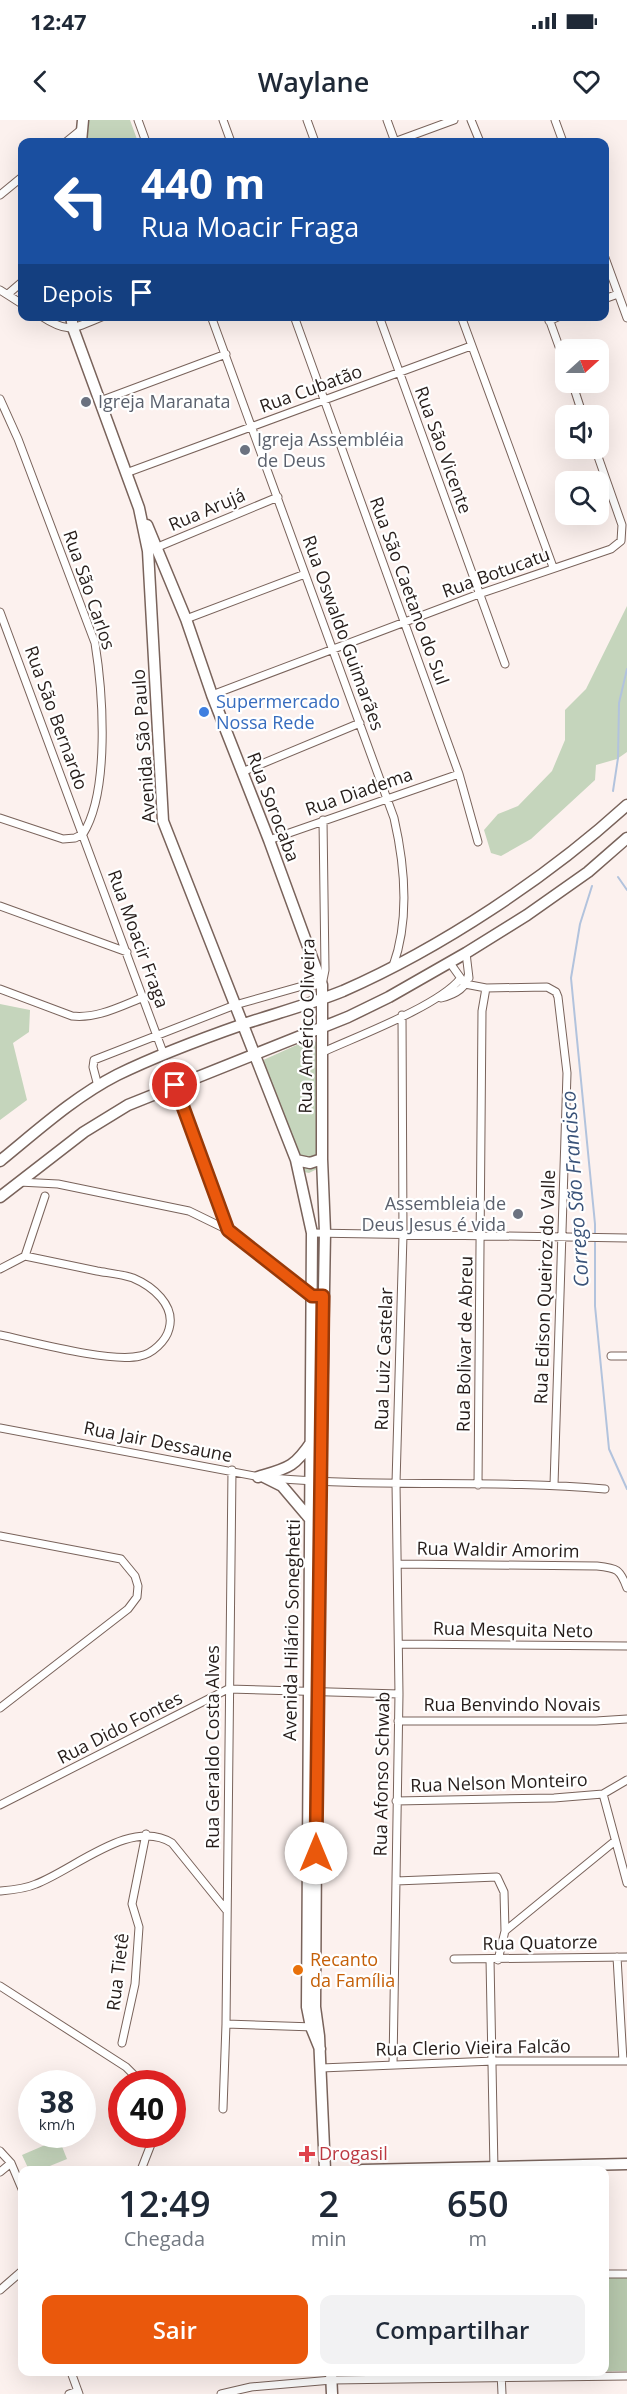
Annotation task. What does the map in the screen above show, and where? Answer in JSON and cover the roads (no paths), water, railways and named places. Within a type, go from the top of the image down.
[{"type":"street","points":[[138,120],[145,138]]},
{"type":"street","points":[[223,120],[230,138]]},
{"type":"street","points":[[307,120],[314,138]]},
{"type":"street","points":[[387,120],[394,138]]},
{"type":"street","points":[[406,138],[454,120]]},
{"type":"street","points":[[471,120],[478,138]]},
{"type":"street","points":[[555,120],[562,138]]},
{"type":"street","points":[[70,138],[83,125]]},
{"type":"street","points":[[0,195],[18,180]]},
{"type":"street","points":[[609,269],[627,318]]},
{"type":"street","points":[[8,294],[18,285]]},
{"type":"street","points":[[0,290],[18,301]]},
{"type":"street","points":[[609,297],[618,294]]},
{"type":"street","points":[[48,321],[56,327],[65,329],[91,321]]},
{"type":"street","name":"Avenida São Paulo","points":[[72,321],[152,549],[163,821],[296,1160],[312,1233]]},
{"type":"street","name":"Rua Oswaldo Guimarães","points":[[213,321],[387,798],[401,850],[404,889],[401,945],[393,966]]},
{"type":"street","name":"Rua São Caetano do Sul","points":[[296,321],[459,774],[478,842]]},
{"type":"street","name":"Rua São Vicente","points":[[381,321],[505,664]]},
{"type":"street","points":[[463,321],[553,567]]},
{"type":"street","points":[[549,321],[556,339]]},
{"type":"street","name":"Rua Cubatão","points":[[126,473],[471,346]]},
{"type":"street","points":[[100,401],[226,354]]},
{"type":"street","name":"Rua São Carlos","points":[[0,399],[18,439],[95,644],[99,670],[101,764],[95,805],[90,823],[83,834]]},
{"type":"street","name":"Rua Botucatu","points":[[212,694],[553,567],[611,549],[621,541],[622,525],[599,459]]},
{"type":"street","name":"Rua Arujá","points":[[152,549],[278,497]]},
{"type":"street","name":"Rua Sorocaba","points":[[152,549],[186,619],[322,985]]},
{"type":"street","points":[[186,619],[305,574]]},
{"type":"street","name":"Rua São Bernardo","points":[[0,612],[83,834]]},
{"type":"street","points":[[242,772],[360,723]]},
{"type":"street","name":"Rua Diadema","points":[[269,840],[459,774]]},
{"type":"street","points":[[0,1161],[98,1086],[164,1055],[243,1025],[323,999],[393,966],[463,927],[573,849],[627,805]]},
{"type":"street","points":[[0,818],[63,839],[75,838],[83,834]]},
{"type":"street","name":"Rua Américo Oliveira","points":[[323,820],[325,970],[322,985],[322,1159],[325,1232]]},
{"type":"street","name":"Rua Moacir Fraga","points":[[83,834],[164,1055]]},
{"type":"street","points":[[0,1197],[105,1117],[128,1105],[323,1027],[389,997],[450,963],[528,915],[588,872],[627,838]]},
{"type":"street","points":[[0,906],[127,952]]},
{"type":"street","points":[[464,980],[466,953]]},
{"type":"street","points":[[450,963],[464,980],[485,988]]},
{"type":"street","points":[[323,1052],[435,999],[464,980]]},
{"type":"street","points":[[98,1086],[93,1067],[94,1060],[236,1005],[306,985],[322,985]]},
{"type":"street","name":"Rua Edison Queiroz do Valle","points":[[485,988],[548,987],[556,992],[558,997],[567,1073],[560,1236],[554,1485]]},
{"type":"street","name":"Rua Bolivar de Abreu","points":[[478,1485],[485,988]]},
{"type":"street","points":[[0,989],[72,1016],[83,1017],[97,1015],[144,997]]},
{"type":"street","points":[[402,1015],[403,1235]]},
{"type":"street","points":[[175,1085],[228,1230]]},
{"type":"street","points":[[296,1160],[310,1163],[322,1159]]},
{"type":"street","points":[[19,1182],[46,1182],[189,1211],[228,1230],[317,1296]]},
{"type":"street","points":[[25,1256],[45,1196]]},
{"type":"street","name":"Avenida Hilário Soneghetti","points":[[317,1296],[325,1232]]},
{"type":"street","points":[[312,1233],[627,1238]]},
{"type":"street","name":"Avenida Hilário Soneghetti","points":[[312,1233],[317,1296],[312,1691]]},
{"type":"street","name":"Rua Luiz Castelar","points":[[396,1483],[403,1235]]},
{"type":"street","points":[[0,1269],[25,1256],[132,1278],[151,1287],[168,1307],[170,1318],[169,1330],[162,1342],[150,1353],[130,1357],[94,1354],[0,1335]]},
{"type":"street","points":[[611,1356],[627,1356]]},
{"type":"street","name":"Avenida Hilário Soneghetti","points":[[317,1381],[312,1441],[315,1482],[310,1519],[312,1773],[307,2007],[320,2049],[325,2166]]},
{"type":"street","name":"Rua Jair Dessaune","points":[[0,1428],[261,1477],[315,1482],[554,1485],[605,1489]]},
{"type":"street","points":[[261,1477],[292,1465],[299,1460],[312,1441]]},
{"type":"street","name":"Rua Geraldo Costa Alves","points":[[223,2109],[226,2024],[231,1470]]},
{"type":"street","points":[[261,1477],[282,1486],[310,1519]]},
{"type":"street","name":"Rua Afonso Schwab","points":[[393,2065],[399,1694],[396,1483]]},
{"type":"street","points":[[0,1536],[121,1559],[135,1576],[138,1587],[137,1598],[128,1609],[0,1708]]},
{"type":"street","name":"Rua Waldir Amorim","points":[[398,1564],[597,1566],[617,1570],[623,1576],[627,1588]]},
{"type":"street","name":"Rua Mesquita Neto","points":[[399,1644],[627,1646]]},
{"type":"street","name":"Rua Dido Fontes","points":[[0,1805],[228,1689],[399,1694]]},
{"type":"street","name":"Rua Benvindo Novais","points":[[398,1720],[596,1721],[627,1719]]},
{"type":"street","points":[[627,1780],[603,1794],[627,1883]]},
{"type":"street","name":"Rua Nelson Monteiro","points":[[396,1801],[554,1798],[603,1794]]},
{"type":"street","points":[[0,1891],[35,1885],[107,1847],[125,1839],[146,1834],[162,1837],[172,1843],[227,1911]]},
{"type":"street","name":"Rua Tietê","points":[[122,2043],[135,1984],[139,1927],[132,1904],[146,1834]]},
{"type":"street","points":[[505,1931],[615,1841]]},
{"type":"street","points":[[396,1881],[491,1876],[496,1878],[504,1892],[505,1931],[498,1960]]},
{"type":"street","points":[[617,1957],[625,2061]]},
{"type":"street","name":"Rua Quatorze","points":[[454,1959],[627,1957]]},
{"type":"street","points":[[490,1959],[494,2061],[494,2166]]},
{"type":"street","points":[[0,1986],[129,2070]]},
{"type":"street","points":[[226,2024],[314,2027]]},
{"type":"street","name":"Rua Clerio Vieira Falcão","points":[[321,2068],[494,2061],[625,2061]]},
{"type":"street","points":[[143,2166],[150,2148]]},
{"type":"street","points":[[0,2151],[11,2163],[18,2180]]},
{"type":"street","points":[[0,2172],[11,2163]]},
{"type":"street","points":[[574,2166],[627,2164]]},
{"type":"street","points":[[0,2290],[18,2274]]},
{"type":"street","points":[[609,2274],[627,2274]]},
{"type":"street","points":[[69,2394],[78,2393],[72,2376]]},
{"type":"street","points":[[221,2394],[251,2387],[331,2376],[332,2394]]},
{"type":"street","points":[[501,2376],[502,2394]]},
{"type":"street","points":[[609,2376],[627,2376]]},
{"type":"waterway","points":[[613,791],[618,758],[619,703],[627,669]]},
{"type":"waterway","points":[[618,877],[627,890]]},
{"type":"waterway","name":"Corrego São Francisco","points":[[592,886],[580,924],[571,978],[595,1224],[595,1306],[609,1449],[627,1489]]},
{"type":"place","name":"Igreja Maranata","points":[[86,402]]},
{"type":"place","name":"Igreja Assembléia de Deus","points":[[245,450]]},
{"type":"place","name":"Supermercado Nossa Rede","points":[[204,712]]},
{"type":"place","name":"Assembleia de Deus Jesus é vida","points":[[518,1214]]},
{"type":"place","name":"Recanto da Família","points":[[298,1970]]},
{"type":"place","name":"Drogasil","points":[[307,2154]]}]
